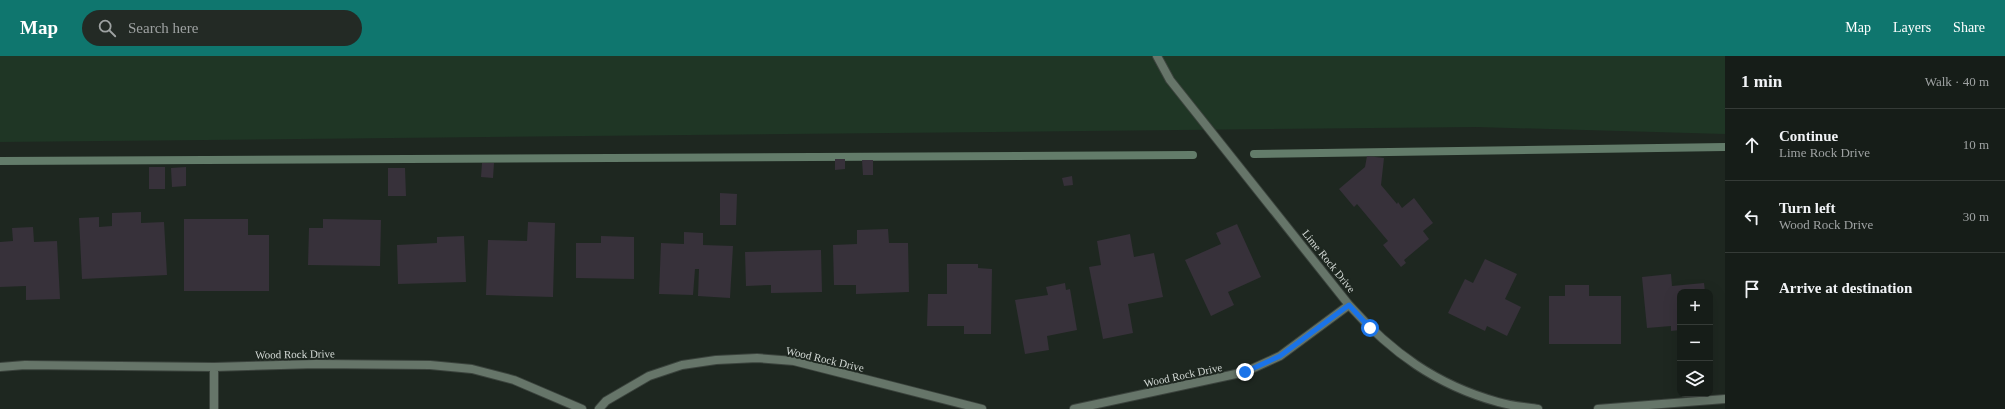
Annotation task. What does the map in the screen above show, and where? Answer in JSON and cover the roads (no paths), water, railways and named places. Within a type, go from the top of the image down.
[{"type":"street","name":"Lime Rock Drive","points":[[1157,56],[1170,80],[1349,305],[1370,328],[1402,356],[1439,379],[1493,400],[1538,409]]},
{"type":"street","name":"Wood Rock Drive","points":[[1074,409],[1245,372],[1280,356],[1349,305]]},
{"type":"street","name":"Wood Rock Drive","points":[[599,409],[606,401],[649,376],[682,365],[716,360],[757,358],[794,361],[982,409]]},
{"type":"street","name":"Wood Rock Drive","points":[[0,367],[25,365],[214,367],[316,364],[415,365],[472,369],[514,380],[582,409]]},
{"type":"street","points":[[214,367],[214,409]]},
{"type":"street","points":[[1598,409],[1725,399]]},
{"type":"waterway","points":[[1254,154],[1725,147]]},
{"type":"waterway","points":[[0,161],[1193,155]]}]
